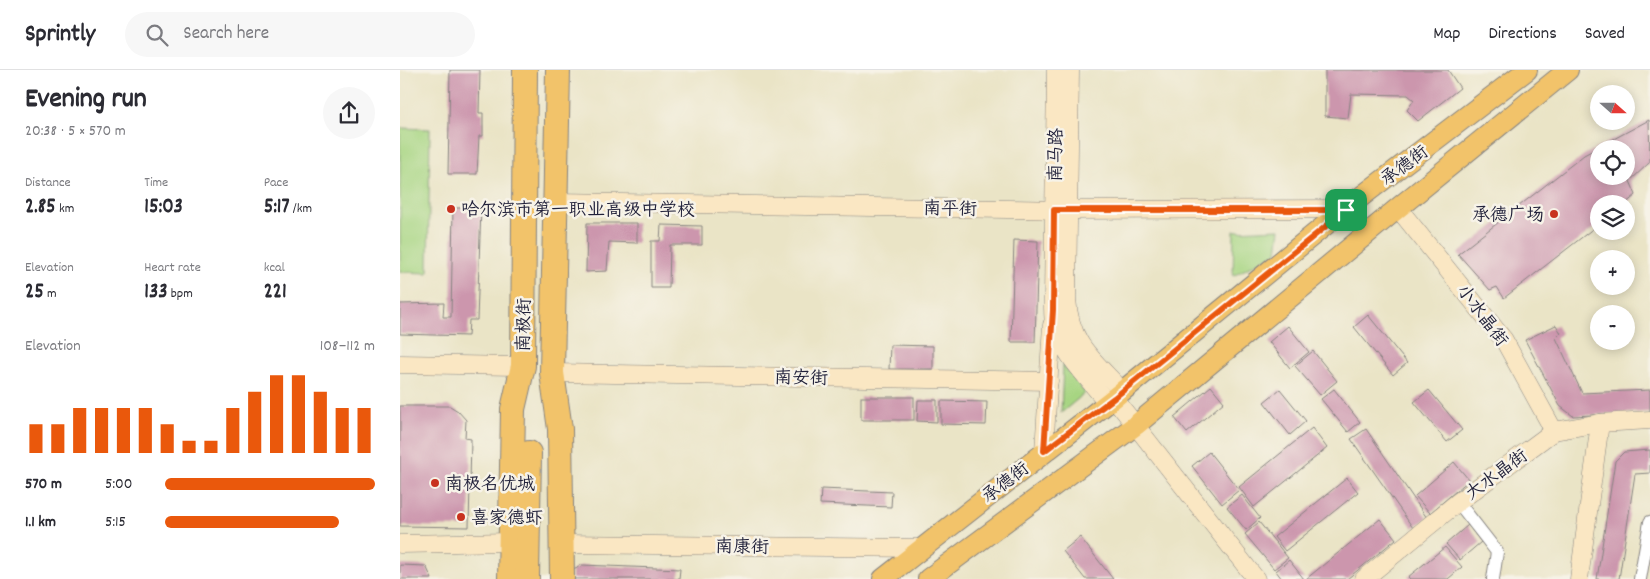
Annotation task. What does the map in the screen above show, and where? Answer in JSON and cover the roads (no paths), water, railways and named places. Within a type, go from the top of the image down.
[{"type":"highway","name":"南极街","points":[[510,579],[513,408],[522,366],[525,70]]},
{"type":"highway","name":"南极街","points":[[558,70],[552,373],[560,429],[562,579]]},
{"type":"highway","points":[[522,366],[537,458],[543,579]]},
{"type":"highway","points":[[528,579],[537,458],[552,373]]},
{"type":"main road","name":"承德街","points":[[883,579],[1115,397],[1346,210],[1527,70]]},
{"type":"main road","points":[[928,579],[1136,424],[1568,70]]},
{"type":"main road","points":[[947,579],[1044,492]]},
{"type":"street","name":"南马路","points":[[1056,70],[1061,210],[1068,316],[1073,332],[1115,397]]},
{"type":"street","name":"南马路","points":[[1070,70],[1053,310],[1054,324],[1058,336],[1068,352],[1115,397]]},
{"type":"street","name":"南平街","points":[[555,202],[1061,210],[1346,210]]},
{"type":"street","name":"小水晶街","points":[[1398,208],[1504,340],[1554,431]]},
{"type":"street","points":[[1044,451],[1053,310]]},
{"type":"street","points":[[400,364],[522,366]]},
{"type":"street","name":"南安街","points":[[552,373],[1049,381]]},
{"type":"street","points":[[1115,397],[1256,579]]},
{"type":"street","name":"大水晶街","points":[[1375,576],[1458,502],[1554,431],[1600,423],[1650,420]]},
{"type":"street","points":[[1579,579],[1600,423]]},
{"type":"street","points":[[1458,502],[1497,552],[1494,579]]},
{"type":"street","points":[[1640,579],[1650,522]]},
{"type":"street","points":[[400,544],[511,542]]},
{"type":"street","name":"南康街","points":[[562,544],[923,548]]},
{"type":"place","name":"哈尔滨市第一职业高级中学校","points":[[451,209]]},
{"type":"place","name":"承德广场","points":[[1554,214]]},
{"type":"place","name":"南极名优城","points":[[435,483]]},
{"type":"place","name":"喜家德虾","points":[[461,517]]}]
